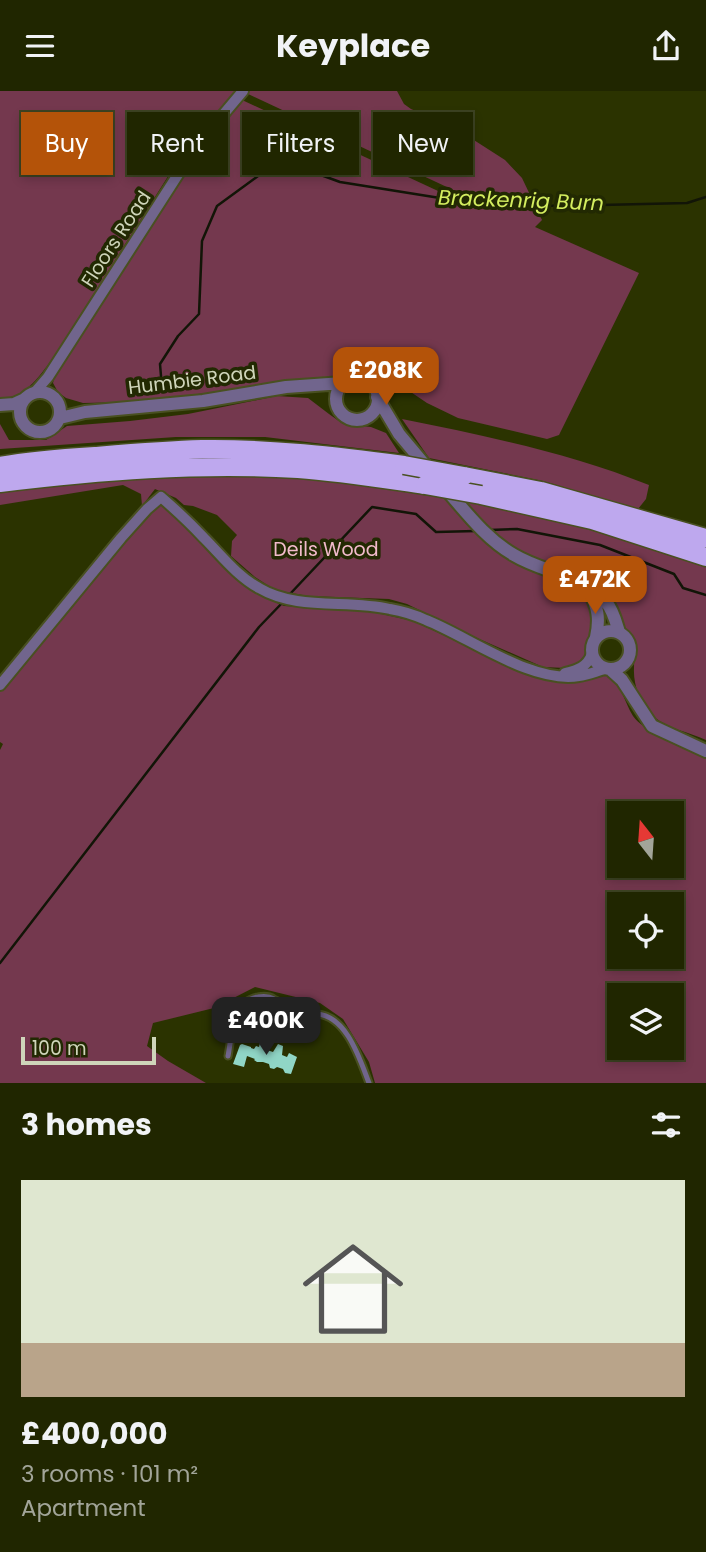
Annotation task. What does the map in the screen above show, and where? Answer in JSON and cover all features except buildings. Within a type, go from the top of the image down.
[{"type":"highway","points":[[0,466],[63,458],[202,449],[338,457],[404,465],[541,491],[706,538]]},
{"type":"highway","points":[[0,483],[109,471],[200,467],[300,469],[481,495],[592,520],[706,557]]},
{"type":"street","name":"Floors Road","points":[[41,396],[48,377],[195,148],[243,91]]},
{"type":"street","points":[[0,685],[121,538],[146,509],[161,497],[231,567],[259,588],[282,598],[391,609],[425,619],[539,673],[580,676],[623,666],[631,650],[630,645],[619,632],[608,604],[587,587],[514,555],[484,533],[399,434],[371,384],[357,378],[343,383],[336,395],[338,408]]},
{"type":"street","name":"Humbie Road","points":[[60,418],[85,412],[204,401],[286,387],[343,383]]},
{"type":"street","points":[[304,387],[330,400],[346,417],[380,422],[399,434]]},
{"type":"street","points":[[41,396],[60,406],[60,418],[52,429],[46,432],[32,431],[0,407],[41,396]]},
{"type":"street","points":[[22,421],[20,409],[41,396]]},
{"type":"street","name":"Humbie Road","points":[[41,396],[85,412]]},
{"type":"street","points":[[357,420],[368,417],[373,412],[377,397]]},
{"type":"street","points":[[587,587],[599,617],[591,648],[597,663],[622,680],[652,726],[706,751]]},
{"type":"street","points":[[596,637],[607,631],[619,632]]},
{"type":"street","points":[[552,675],[583,667],[592,654]]},
{"type":"street","points":[[627,661],[631,696]]},
{"type":"lane","points":[[228,1056],[234,1022],[243,1004],[264,996],[274,999],[301,1018],[314,1014],[325,1016],[342,1025],[369,1083]]},
{"type":"green space","points":[[0,91],[235,91],[217,112],[127,112],[127,175],[169,175],[44,370],[25,390],[0,398]]},
{"type":"green space","points":[[397,91],[404,104],[418,112],[373,112],[373,152],[359,146],[359,112],[287,112],[246,93]]},
{"type":"green space","points":[[242,100],[268,112],[242,112],[242,175],[359,175],[359,154],[373,161],[373,175],[404,175],[479,210],[483,206],[421,175],[473,175],[473,139],[505,160],[522,178],[542,220],[535,227],[639,273],[559,435],[547,439],[458,418],[427,403],[396,382],[378,382],[371,376],[359,373],[335,380],[289,379],[223,391],[132,402],[83,403],[66,398],[58,392],[53,383],[56,371],[182,175],[228,175],[228,117]]},
{"type":"green space","points":[[277,396],[308,398],[343,424],[371,427],[386,433],[399,453],[265,437],[176,437],[0,449],[0,424],[9,440],[46,440],[67,426],[188,414]]},
{"type":"green space","points":[[402,419],[496,439],[589,464],[649,485],[646,499],[638,509],[543,481],[429,458]]},
{"type":"green space","name":"Deils Wood","points":[[179,474],[329,478],[447,497],[466,524],[482,537],[581,588],[591,601],[594,625],[583,663],[566,668],[543,667],[407,604],[389,599],[308,596],[275,590],[231,556],[232,541],[237,535],[217,515],[184,505],[176,498],[155,489],[142,506],[141,494],[123,485],[0,505],[0,488]]},
{"type":"green space","points":[[461,501],[526,512],[706,562],[706,740],[665,724],[644,706],[635,681],[634,644],[621,624],[610,598],[600,586],[579,574],[514,547],[490,529]]},
{"type":"green space","points":[[161,504],[168,506],[235,576],[250,588],[284,606],[368,611],[413,621],[506,664],[550,679],[608,674],[617,684],[638,722],[706,757],[706,1083],[375,1083],[369,1062],[343,1019],[320,1003],[255,987],[214,1008],[153,1023],[147,1046],[206,1083],[0,1083],[0,750],[3,744],[0,742],[0,691],[118,544],[151,510]]},
{"type":"waterway","name":"Brackenrig Burn","points":[[162,388],[160,364],[178,336],[199,314],[202,241],[217,206],[280,160],[340,182],[465,202],[558,206],[687,203],[706,197]]},
{"type":"waterway","points":[[290,594],[372,507],[416,514],[436,532],[476,531]]},
{"type":"waterway","points":[[490,530],[517,529],[600,545],[674,574],[683,588],[706,595]]},
{"type":"waterway","points":[[0,963],[259,627],[283,602]]}]
